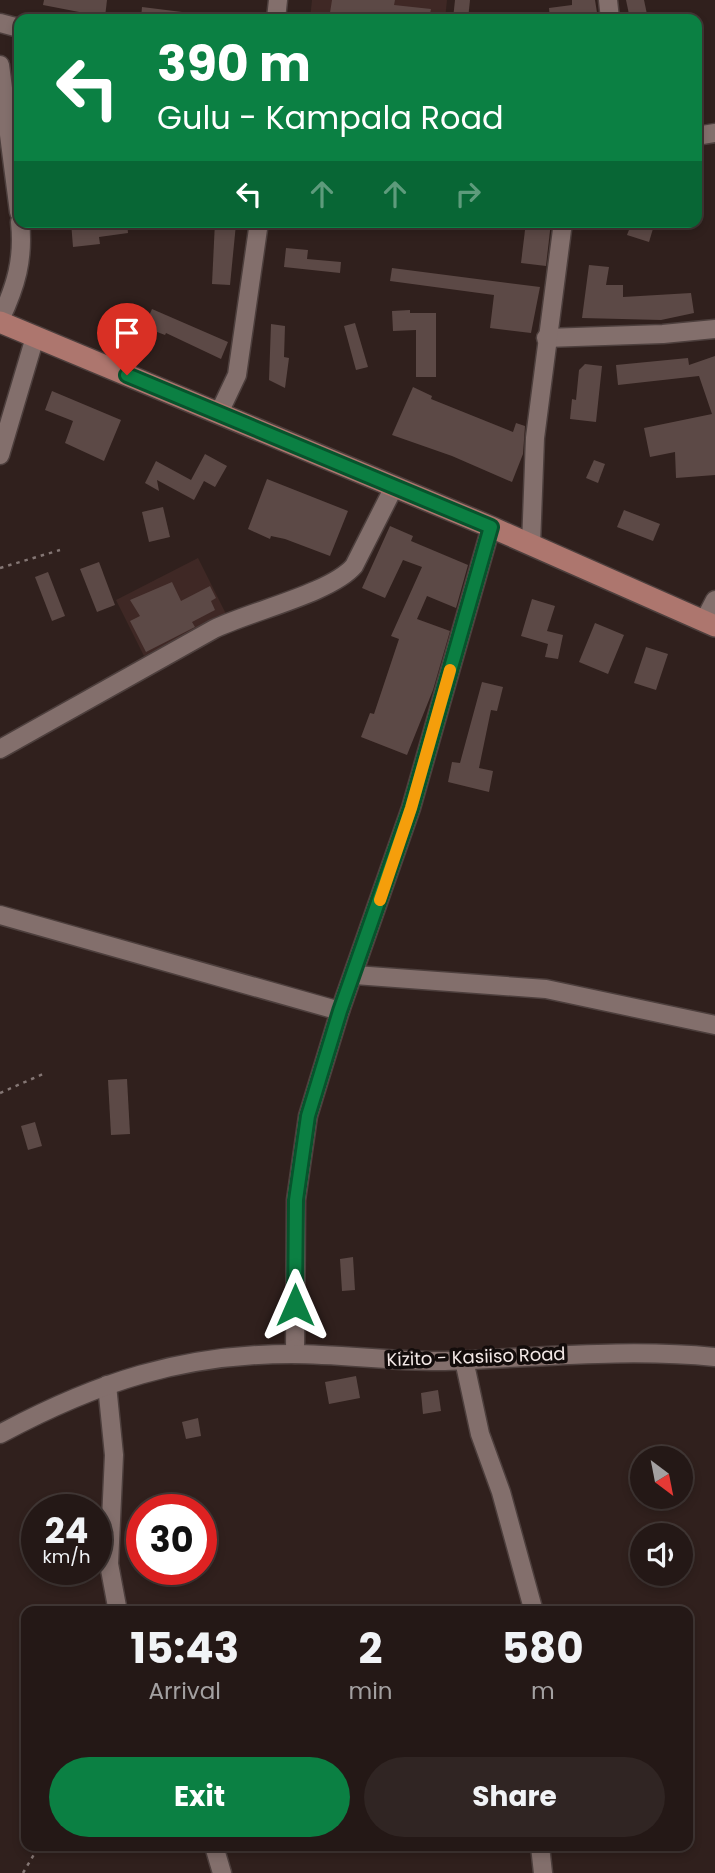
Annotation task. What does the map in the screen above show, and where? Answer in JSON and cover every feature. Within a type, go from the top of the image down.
[{"type":"main road","points":[[0,321],[491,527],[710,623]]},
{"type":"street","points":[[0,65],[14,173]]},
{"type":"street","points":[[0,321],[17,284],[21,263],[20,228]]},
{"type":"street","points":[[219,414],[237,376],[258,228]]},
{"type":"street","points":[[531,545],[535,438],[562,228]]},
{"type":"street","points":[[546,338],[663,334],[715,329]]},
{"type":"street","points":[[0,455],[34,337]]},
{"type":"street","points":[[0,749],[214,628],[329,586],[345,577],[354,566],[394,487]]},
{"type":"street","points":[[295,1354],[295,1257],[300,1156],[308,1116],[340,1011],[355,975],[411,808],[491,527]]},
{"type":"street","points":[[710,623],[715,600]]},
{"type":"street","points":[[0,915],[81,941],[340,1011]]},
{"type":"street","points":[[355,975],[546,989],[715,1026]]},
{"type":"street","name":"Kizito - Kasiiso Road","points":[[0,1434],[45,1410],[107,1385],[208,1357],[295,1354],[412,1362],[585,1354],[715,1357]]},
{"type":"street","points":[[464,1360],[480,1434],[501,1492],[532,1606]]},
{"type":"street","points":[[107,1385],[114,1455],[109,1564],[116,1606]]},
{"type":"street","points":[[215,1851],[222,1873]]},
{"type":"street","points":[[540,1851],[542,1873]]},
{"type":"path","points":[[0,568],[60,550]]},
{"type":"path","points":[[0,1093],[43,1074]]},
{"type":"path","points":[[23,1873],[37,1851]]},
{"type":"shaded area","points":[[312,0],[447,0],[446,14],[311,14]]},
{"type":"shaded area","points":[[198,558],[226,614],[144,656],[116,600]]},
{"type":"building","points":[[44,0],[107,0],[105,14],[90,14],[43,5]]},
{"type":"building","points":[[332,0],[395,0],[394,5],[431,9],[430,14],[330,14]]},
{"type":"building","points":[[455,0],[470,0],[469,14],[454,14]]},
{"type":"building","points":[[572,0],[595,0],[597,14],[550,14],[549,8],[572,5]]},
{"type":"building","points":[[626,0],[644,0],[647,14],[629,14]]},
{"type":"building","points":[[142,7],[182,12],[182,14],[141,14]]},
{"type":"building","points":[[71,228],[128,228],[128,233],[99,237],[100,244],[73,247]]},
{"type":"building","points":[[215,228],[236,228],[230,285],[212,284]]},
{"type":"building","points":[[525,228],[550,228],[546,266],[521,263]]},
{"type":"building","points":[[630,228],[653,228],[649,242],[627,235]]},
{"type":"building","points":[[286,248],[308,250],[307,259],[341,262],[340,273],[284,267]]},
{"type":"building","points":[[589,265],[609,267],[606,285],[623,285],[623,297],[691,293],[694,313],[661,320],[582,318]]},
{"type":"building","points":[[392,268],[540,287],[531,333],[490,328],[494,295],[390,281]]},
{"type":"building","points":[[152,309],[228,342],[221,359],[166,333],[165,335],[144,327]]},
{"type":"building","points":[[410,310],[410,313],[436,313],[436,377],[416,377],[416,330],[393,331],[392,311]]},
{"type":"building","points":[[355,323],[368,367],[356,370],[344,326]]},
{"type":"building","points":[[271,324],[285,326],[284,357],[289,358],[285,388],[269,380]]},
{"type":"building","points":[[715,356],[715,475],[676,478],[675,452],[650,457],[644,428],[712,414],[699,376],[618,385],[616,365],[688,358],[689,365]]},
{"type":"building","points":[[585,364],[602,366],[596,422],[570,419],[572,399],[576,400],[579,370]]},
{"type":"building","points":[[413,387],[432,396],[431,399],[513,432],[516,423],[525,426],[523,454],[512,482],[452,456],[392,435]]},
{"type":"building","points":[[52,391],[121,420],[104,461],[65,443],[73,421],[45,410]]},
{"type":"building","points":[[205,454],[227,466],[215,487],[204,481],[194,500],[157,480],[159,491],[145,483],[156,461],[191,480]]},
{"type":"building","points":[[594,460],[605,464],[598,483],[586,478]]},
{"type":"building","points":[[267,479],[348,511],[330,556],[285,539],[271,536],[270,539],[248,529]]},
{"type":"building","points":[[163,507],[170,537],[149,542],[142,512]]},
{"type":"building","points":[[624,510],[660,524],[653,541],[617,527]]},
{"type":"building","points":[[390,526],[413,536],[411,541],[468,565],[456,608],[427,596],[417,619],[450,631],[433,690],[407,755],[361,737],[370,713],[374,714],[399,639],[391,636],[422,567],[403,560],[385,598],[362,588]]},
{"type":"building","points":[[99,562],[115,605],[97,612],[80,569]]},
{"type":"building","points":[[48,572],[65,616],[52,621],[35,577]]},
{"type":"building","points":[[172,582],[181,601],[210,586],[216,598],[211,601],[215,610],[192,622],[195,627],[146,652],[130,621],[140,616],[130,600]]},
{"type":"building","points":[[532,599],[555,606],[547,631],[563,635],[558,659],[545,657],[548,644],[521,636]]},
{"type":"building","points":[[595,623],[624,635],[608,674],[579,662]]},
{"type":"building","points":[[646,647],[668,654],[656,690],[634,683]]},
{"type":"building","points":[[482,682],[503,687],[497,711],[491,710],[479,768],[493,771],[489,792],[448,782],[452,762],[460,763]]},
{"type":"building","points":[[127,1079],[130,1134],[111,1135],[108,1080]]},
{"type":"building","points":[[35,1122],[42,1146],[28,1150],[21,1126]]},
{"type":"building","points":[[353,1257],[355,1290],[342,1291],[340,1259]]},
{"type":"building","points":[[356,1376],[360,1398],[329,1404],[325,1382]]},
{"type":"building","points":[[438,1390],[441,1411],[423,1414],[421,1393]]},
{"type":"building","points":[[198,1418],[201,1436],[186,1439],[182,1422]]},
{"type":"slow traffic","points":[[380,900],[411,808],[450,670]]},
{"type":"route","points":[[127,375],[491,527],[411,808],[355,975],[340,1011],[308,1116],[300,1156],[296,1200],[295,1305]]}]
